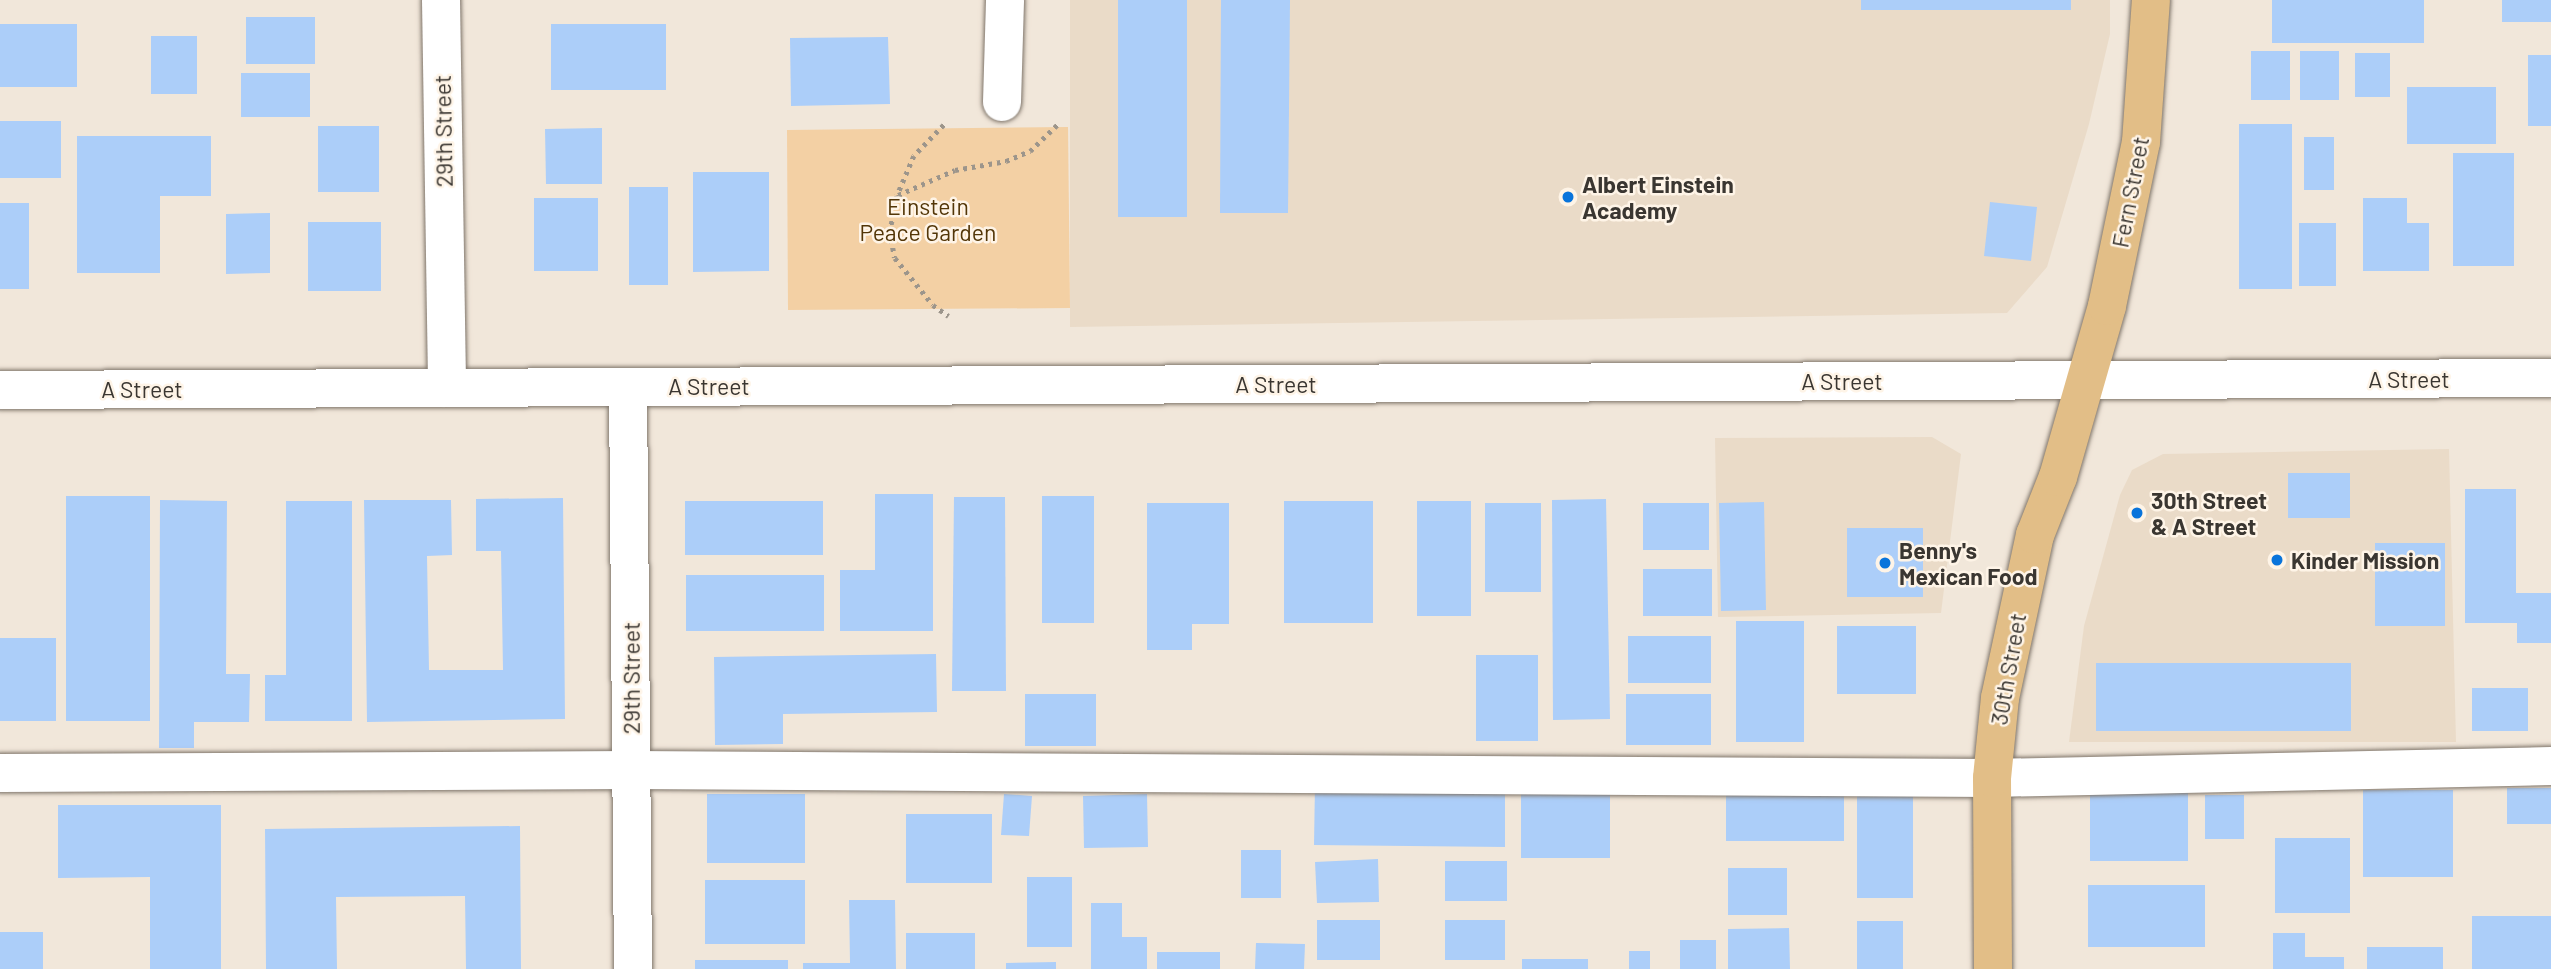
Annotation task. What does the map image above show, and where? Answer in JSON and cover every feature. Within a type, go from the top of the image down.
[{"type":"main road","name":"Fern Street","points":[[2086,380],[2107,306],[2141,142],[2151,0]]},
{"type":"main road","name":"30th Street","points":[[1993,969],[1992,778],[2000,698],[2035,535],[2058,477],[2086,380]]},
{"type":"street","name":"29th Street","points":[[442,0],[447,388]]},
{"type":"street","points":[[1002,102],[1004,0]]},
{"type":"street","name":"A Street","points":[[0,390],[2551,378]]},
{"type":"street","name":"29th Street","points":[[628,387],[633,969]]},
{"type":"street","points":[[0,773],[631,770],[1992,778],[2551,766]]},
{"type":"path","points":[[897,195],[955,170],[1006,161],[1030,150],[1059,123]]},
{"type":"path","points":[[944,125],[914,156],[897,195],[890,232],[895,258],[933,305],[949,316]]},
{"type":"shaded area","name":"Albert Einstein Academy","points":[[1070,0],[2110,0],[2110,34],[2089,124],[2047,267],[2007,313],[1070,327]]},
{"type":"shaded area","points":[[1932,437],[1961,454],[1941,613],[1718,617],[1715,438]]},
{"type":"shaded area","name":"Kinder Mission","points":[[2449,449],[2456,742],[2069,742],[2084,626],[2120,495],[2132,470],[2163,454]]},
{"type":"green space","name":"Einstein Peace Garden","points":[[1068,127],[1070,308],[788,310],[787,130]]},
{"type":"building","points":[[1118,0],[1187,0],[1187,217],[1118,217]]},
{"type":"building","points":[[1221,0],[1290,0],[1288,213],[1220,213]]},
{"type":"building","points":[[1861,0],[2071,0],[2071,10],[1861,10]]},
{"type":"building","points":[[2272,0],[2424,0],[2424,43],[2272,43]]},
{"type":"building","points":[[2502,0],[2551,0],[2551,22],[2502,22]]},
{"type":"building","points":[[246,17],[315,17],[315,64],[246,64]]},
{"type":"building","points":[[0,24],[77,24],[77,87],[0,87]]},
{"type":"building","points":[[551,24],[666,24],[666,90],[551,90]]},
{"type":"building","points":[[151,36],[197,36],[197,94],[151,94]]},
{"type":"building","points":[[888,37],[890,104],[791,106],[790,38]]},
{"type":"building","points":[[2251,51],[2290,51],[2290,100],[2251,100]]},
{"type":"building","points":[[2300,51],[2339,51],[2339,100],[2300,100]]},
{"type":"building","points":[[2355,53],[2390,53],[2390,97],[2355,97]]},
{"type":"building","points":[[2528,55],[2551,55],[2551,126],[2528,126]]},
{"type":"building","points":[[241,73],[310,73],[310,117],[241,117]]},
{"type":"building","points":[[2407,87],[2496,87],[2496,144],[2407,144]]},
{"type":"building","points":[[0,121],[61,121],[61,178],[0,178]]},
{"type":"building","points":[[2239,124],[2292,124],[2292,289],[2239,289]]},
{"type":"building","points":[[318,126],[379,126],[379,192],[318,192]]},
{"type":"building","points":[[602,128],[602,184],[546,184],[545,129]]},
{"type":"building","points":[[77,136],[211,136],[211,196],[160,196],[160,273],[77,273]]},
{"type":"building","points":[[2304,137],[2334,137],[2334,190],[2304,190]]},
{"type":"building","points":[[2453,153],[2514,153],[2514,266],[2453,266]]},
{"type":"building","points":[[693,172],[769,172],[769,271],[693,272]]},
{"type":"building","points":[[629,187],[668,187],[668,285],[629,285]]},
{"type":"building","points":[[534,198],[598,198],[598,271],[534,271]]},
{"type":"building","points":[[2363,198],[2407,198],[2407,223],[2429,223],[2429,271],[2363,271]]},
{"type":"building","points":[[1990,202],[2037,207],[2031,261],[1984,256]]},
{"type":"building","points":[[0,203],[29,203],[29,289],[0,289]]},
{"type":"building","points":[[270,213],[270,273],[226,274],[226,214]]},
{"type":"building","points":[[308,222],[381,222],[381,291],[308,291]]},
{"type":"building","points":[[2299,223],[2336,223],[2336,286],[2299,286]]},
{"type":"building","points":[[2288,473],[2350,473],[2350,518],[2288,518]]},
{"type":"building","points":[[2465,489],[2516,489],[2516,593],[2551,593],[2551,643],[2517,643],[2517,623],[2465,623]]},
{"type":"building","points":[[875,494],[933,494],[933,631],[840,631],[840,570],[875,570]]},
{"type":"building","points":[[66,496],[150,496],[150,721],[66,721]]},
{"type":"building","points":[[1042,496],[1094,496],[1094,623],[1042,623]]},
{"type":"building","points":[[954,497],[1005,497],[1006,691],[952,691]]},
{"type":"building","points":[[563,498],[565,719],[367,722],[364,500],[451,500],[452,555],[427,556],[429,670],[503,670],[501,551],[476,551],[476,499]]},
{"type":"building","points":[[1606,499],[1610,719],[1553,720],[1552,500]]},
{"type":"building","points":[[160,500],[227,501],[226,674],[250,674],[249,722],[194,722],[194,748],[159,748]]},
{"type":"building","points":[[286,501],[352,501],[352,721],[265,721],[265,675],[286,675]]},
{"type":"building","points":[[685,501],[823,501],[823,555],[685,555]]},
{"type":"building","points":[[1284,501],[1373,501],[1373,623],[1284,623]]},
{"type":"building","points":[[1417,501],[1471,501],[1471,616],[1417,616]]},
{"type":"building","points":[[1764,502],[1766,610],[1721,611],[1719,503]]},
{"type":"building","points":[[1147,503],[1229,503],[1229,624],[1192,624],[1192,650],[1147,650]]},
{"type":"building","points":[[1485,503],[1541,503],[1541,592],[1485,592]]},
{"type":"building","points":[[1643,503],[1709,503],[1709,550],[1643,550]]},
{"type":"building","name":"Benny's Mexican Food","points":[[1847,528],[1923,528],[1923,597],[1847,597]]},
{"type":"building","points":[[2375,543],[2445,543],[2445,626],[2375,626]]},
{"type":"building","points":[[1643,569],[1712,569],[1712,616],[1643,616]]},
{"type":"building","points":[[686,575],[824,575],[824,631],[686,631]]},
{"type":"building","points":[[1736,621],[1804,621],[1804,742],[1736,742]]},
{"type":"building","points":[[1837,626],[1916,626],[1916,694],[1837,694]]},
{"type":"building","points":[[1628,636],[1711,636],[1711,683],[1628,683]]},
{"type":"building","points":[[0,638],[56,638],[56,721],[0,721]]},
{"type":"building","points":[[936,654],[937,712],[783,714],[783,744],[715,745],[714,657]]},
{"type":"building","points":[[1476,655],[1538,655],[1538,741],[1476,741]]},
{"type":"building","points":[[2096,663],[2351,663],[2351,731],[2096,731]]},
{"type":"building","points":[[2472,688],[2528,688],[2528,731],[2472,731]]},
{"type":"building","points":[[1025,694],[1096,694],[1096,746],[1025,746]]},
{"type":"building","points":[[1626,694],[1711,694],[1711,745],[1626,745]]},
{"type":"building","points":[[1315,784],[1505,787],[1505,847],[1314,845]]},
{"type":"building","points":[[2507,788],[2551,788],[2551,824],[2507,824]]},
{"type":"building","points":[[2363,790],[2453,790],[2453,877],[2363,877]]},
{"type":"building","points":[[1521,792],[1610,792],[1610,858],[1521,858]]},
{"type":"building","points":[[2090,792],[2188,792],[2188,861],[2090,861]]},
{"type":"building","points":[[1726,793],[1844,793],[1844,841],[1726,841]]},
{"type":"building","points":[[707,794],[805,794],[805,863],[707,863]]},
{"type":"building","points":[[1004,794],[1032,796],[1029,836],[1001,835]]},
{"type":"building","points":[[1147,794],[1148,847],[1084,848],[1083,796]]},
{"type":"building","points":[[1857,795],[1913,795],[1913,898],[1857,898]]},
{"type":"building","points":[[2205,795],[2244,795],[2244,839],[2205,839]]},
{"type":"building","points":[[58,805],[221,805],[221,969],[150,969],[150,877],[58,878]]},
{"type":"building","points":[[906,814],[992,814],[992,883],[906,883]]},
{"type":"building","points":[[520,826],[521,969],[466,969],[465,896],[336,897],[337,969],[266,969],[265,829]]},
{"type":"building","points":[[2275,838],[2350,838],[2350,913],[2275,913]]},
{"type":"building","points":[[1241,850],[1281,850],[1281,898],[1241,898]]},
{"type":"building","points":[[1378,859],[1379,902],[1317,903],[1315,862]]},
{"type":"building","points":[[1445,861],[1507,861],[1507,901],[1445,901]]},
{"type":"building","points":[[1728,868],[1787,868],[1787,915],[1728,915]]},
{"type":"building","points":[[1027,877],[1072,877],[1072,947],[1027,947]]},
{"type":"building","points":[[705,880],[805,880],[805,944],[705,944]]},
{"type":"building","points":[[2088,885],[2205,885],[2205,947],[2088,947]]},
{"type":"building","points":[[849,900],[895,900],[896,969],[803,969],[803,963],[850,963]]},
{"type":"building","points":[[1091,903],[1122,903],[1122,937],[1147,937],[1147,969],[1091,969]]},
{"type":"building","points":[[2472,916],[2551,916],[2551,969],[2472,969]]},
{"type":"building","points":[[1317,920],[1380,920],[1380,960],[1317,960]]},
{"type":"building","points":[[1445,920],[1505,920],[1505,960],[1445,960]]},
{"type":"building","points":[[1857,921],[1903,921],[1903,969],[1857,969]]},
{"type":"building","points":[[1789,928],[1790,969],[1728,969],[1728,929]]},
{"type":"building","points":[[0,932],[43,932],[43,969],[0,969]]},
{"type":"building","points":[[906,933],[975,933],[975,969],[906,969]]},
{"type":"building","points":[[2273,933],[2305,933],[2305,957],[2344,957],[2344,969],[2273,969]]},
{"type":"building","points":[[1680,940],[1716,940],[1716,969],[1680,969]]},
{"type":"building","points":[[1256,943],[1305,944],[1304,969],[1255,969]]},
{"type":"building","points":[[2367,947],[2443,947],[2443,969],[2367,969]]},
{"type":"building","points":[[1629,951],[1650,951],[1650,969],[1629,969]]},
{"type":"building","points":[[1157,952],[1220,952],[1220,969],[1157,969]]},
{"type":"building","points":[[1522,959],[1588,959],[1588,969],[1522,969]]},
{"type":"building","points":[[695,960],[788,960],[788,969],[695,969]]},
{"type":"building","points":[[1056,962],[1056,969],[1006,969],[1006,963]]},
{"type":"place","name":"Albert Einstein Academy","points":[[1568,197]]},
{"type":"place","name":"30th Street & A Street","points":[[2137,513]]},
{"type":"place","name":"Kinder Mission","points":[[2277,560]]},
{"type":"place","name":"Benny's Mexican Food","points":[[1885,563]]}]
